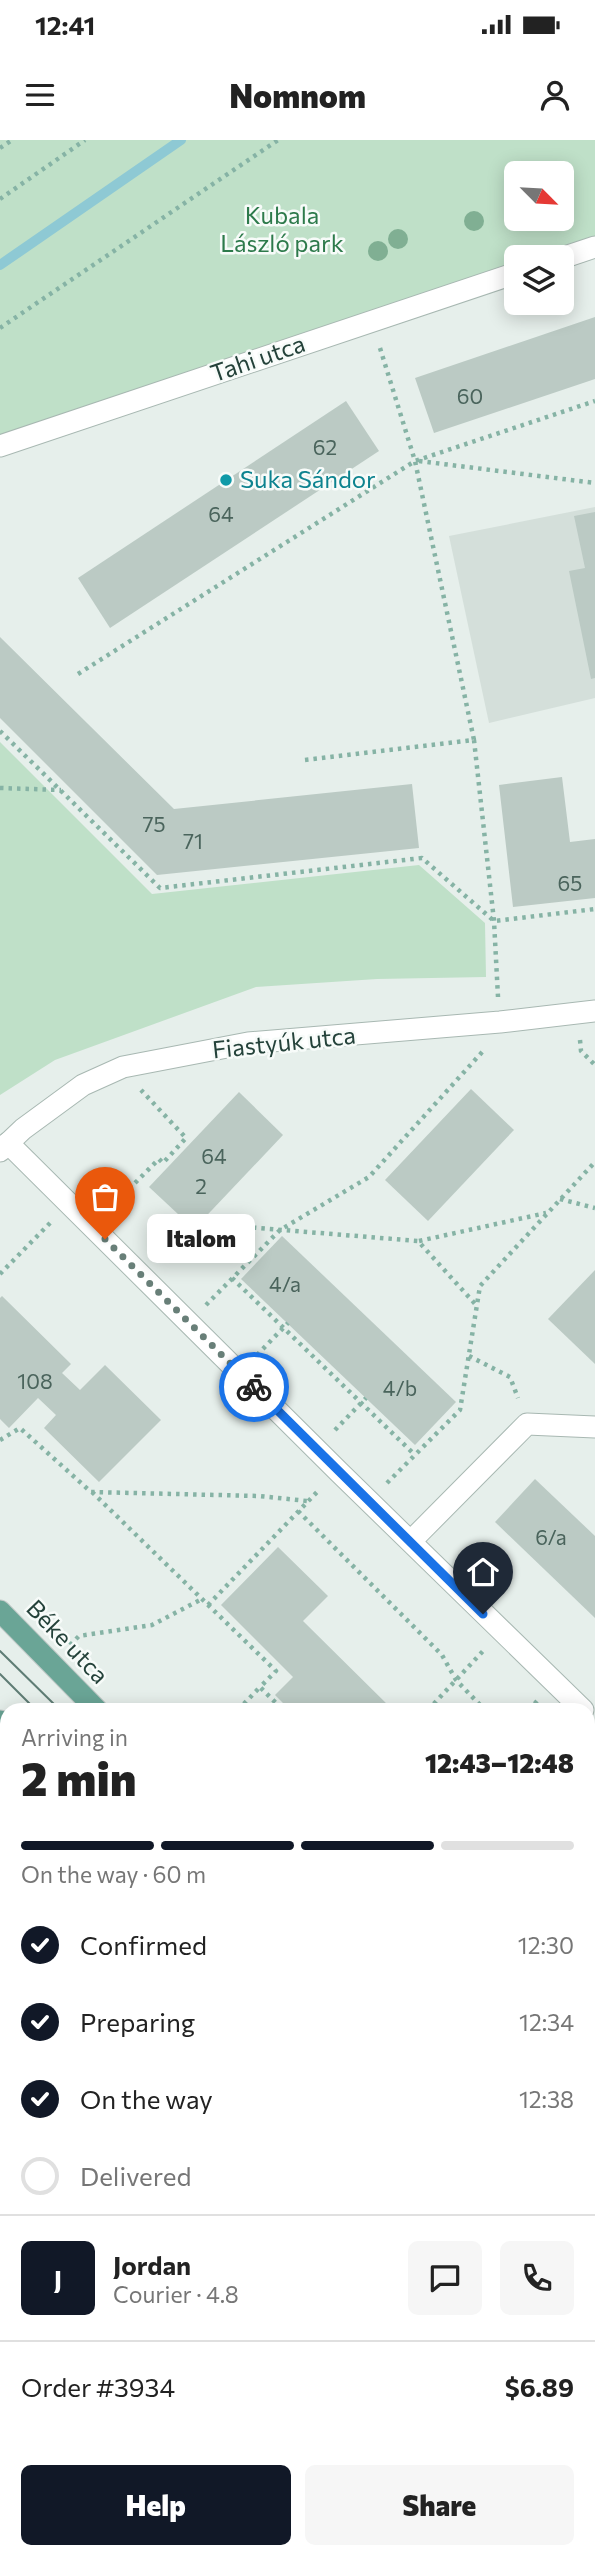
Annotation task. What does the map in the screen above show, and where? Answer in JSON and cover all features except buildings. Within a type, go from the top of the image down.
[{"type":"main road","name":"Béke utca","points":[[0,1611],[90,1703]]},
{"type":"street","points":[[574,254],[595,247]]},
{"type":"street","name":"Tahi utca","points":[[0,446],[504,277]]},
{"type":"street","name":"Fiastyúk utca","points":[[4,1147],[83,1085],[123,1067],[248,1043],[500,1022],[595,1011]]},
{"type":"street","points":[[4,1147],[92,1226],[576,1703]]},
{"type":"street","points":[[411,1541],[527,1424],[595,1427]]},
{"type":"path","points":[[0,148],[12,140]]},
{"type":"path","points":[[0,199],[85,140]]},
{"type":"path","points":[[0,328],[278,140]]},
{"type":"path","points":[[189,1322],[280,1230],[369,1177],[480,1058],[500,1022],[494,920],[474,740],[415,461],[372,320]]},
{"type":"path","points":[[78,674],[415,461],[595,401]]},
{"type":"path","points":[[415,461],[595,483]]},
{"type":"path","points":[[0,731],[160,888],[422,858],[494,920],[595,909]]},
{"type":"path","points":[[304,760],[474,740]]},
{"type":"path","points":[[0,788],[61,790]]},
{"type":"path","points":[[92,1226],[159,1159],[163,1163],[186,1138],[147,1098],[123,1067]]},
{"type":"path","points":[[369,1501],[460,1410],[480,1286],[595,1162]]},
{"type":"path","points":[[559,1199],[595,1208]]},
{"type":"path","points":[[0,1274],[69,1204]]},
{"type":"path","points":[[132,1266],[168,1230],[246,1227],[418,1241],[547,1213]]},
{"type":"path","points":[[418,1241],[477,1306]]},
{"type":"path","points":[[232,1278],[285,1325],[415,1455]]},
{"type":"path","points":[[240,1373],[285,1325]]},
{"type":"path","points":[[469,1356],[510,1377],[527,1424]]},
{"type":"path","points":[[316,1449],[366,1398]]},
{"type":"path","points":[[0,1440],[20,1428],[91,1492],[276,1671],[245,1703]]},
{"type":"path","points":[[208,1605],[307,1501],[339,1472]]},
{"type":"path","points":[[91,1492],[259,1496],[307,1501]]},
{"type":"path","points":[[298,1511],[442,1655],[456,1680],[478,1703]]},
{"type":"path","points":[[52,1664],[79,1636],[152,1625],[202,1599]]},
{"type":"path","points":[[435,1703],[501,1632]]},
{"type":"path","points":[[260,1687],[276,1703]]},
{"type":"shaded area","points":[[595,507],[595,698],[489,723],[449,536]]},
{"type":"green space","name":"Kubala László park","points":[[0,140],[595,140],[595,247],[574,253],[574,245],[504,245],[504,277],[0,446]]},
{"type":"green space","points":[[0,742],[152,894],[419,865],[485,923],[486,977],[377,979],[256,987],[55,1060],[0,1095]]},
{"type":"waterway","points":[[0,265],[181,140]]},
{"type":"tram line","points":[[0,1651],[53,1703]]},
{"type":"tram line","points":[[0,1674],[29,1703]]},
{"type":"way so far","points":[[105,1239],[254,1387]]},
{"type":"place","name":"Suka Sándor","points":[[226,480]]},
{"type":"place","name":"Italom","points":[[105,1239]]},
{"type":"route","points":[[254,1387],[483,1614]]}]
